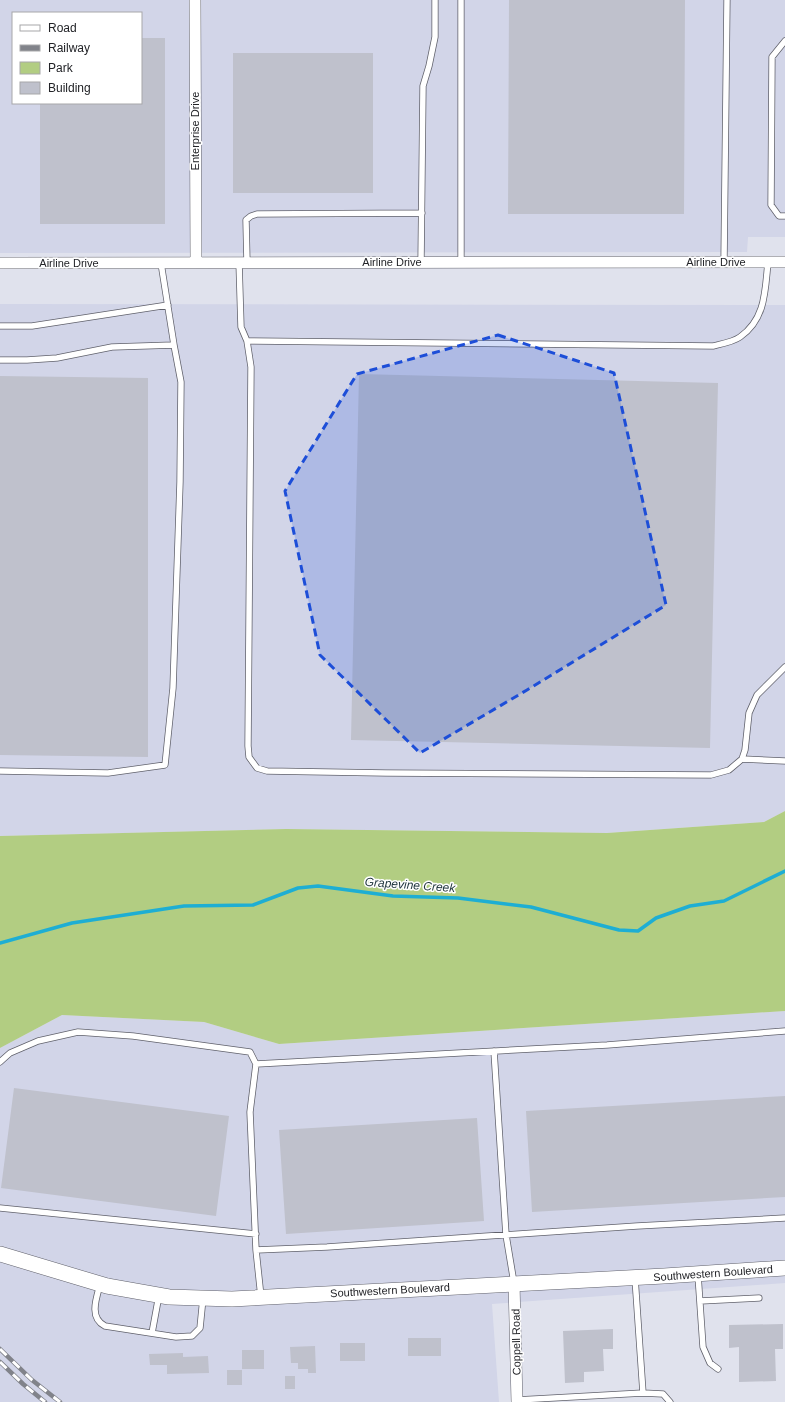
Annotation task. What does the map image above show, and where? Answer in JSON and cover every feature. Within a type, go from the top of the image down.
[{"type":"street","name":"Enterprise Drive","points":[[195,0],[196,263]]},
{"type":"street","name":"Airline Drive","points":[[0,263],[785,262]]},
{"type":"street","name":"Southwestern Boulevard","points":[[0,1254],[101,1284],[169,1297],[232,1299],[785,1268]]},
{"type":"street","name":"Coppell Road","points":[[514,1283],[517,1401]]},
{"type":"lane","points":[[421,262],[423,86],[435,37],[435,0]]},
{"type":"lane","points":[[461,0],[461,262]]},
{"type":"lane","points":[[724,262],[727,0]]},
{"type":"lane","points":[[785,41],[772,57],[771,205],[780,216],[785,216]]},
{"type":"lane","points":[[422,213],[257,214],[246,220],[240,327],[247,341],[251,367],[248,746],[249,757],[257,768],[267,771],[386,773],[711,775],[729,770],[742,759],[745,750],[749,713],[757,695],[785,667]]},
{"type":"lane","points":[[247,341],[713,346],[739,338],[756,322],[764,302],[768,262]]},
{"type":"lane","points":[[0,771],[108,773],[165,765],[172,688],[180,482],[181,382],[161,263]]},
{"type":"lane","points":[[0,326],[32,326],[168,305]]},
{"type":"lane","points":[[0,360],[58,358],[112,347],[174,345]]},
{"type":"lane","points":[[742,759],[785,760]]},
{"type":"lane","points":[[256,1064],[607,1045],[785,1031]]},
{"type":"lane","points":[[0,1062],[10,1053],[38,1041],[78,1032],[133,1036],[250,1052],[256,1064],[250,1112],[256,1250],[261,1297]]},
{"type":"lane","points":[[494,1051],[506,1235],[514,1283]]},
{"type":"lane","points":[[0,1208],[256,1234]]},
{"type":"lane","points":[[256,1250],[327,1247],[785,1218]]},
{"type":"lane","points":[[698,1274],[703,1347],[710,1363],[718,1369]]},
{"type":"lane","points":[[636,1277],[643,1393]]},
{"type":"lane","points":[[101,1284],[94,1311],[100,1323],[104,1326],[176,1337],[192,1336],[200,1328],[203,1298]]},
{"type":"lane","points":[[152,1333],[159,1295]]},
{"type":"lane","points":[[700,1302],[759,1298]]},
{"type":"lane","points":[[517,1401],[643,1393],[663,1394],[670,1402]]},
{"type":"highlighted area","points":[[498,335],[614,373],[666,605],[420,753],[320,655],[285,491],[357,374]]},
{"type":"shaded area","points":[[0,0],[785,0],[785,237],[748,237],[747,252],[0,253]]},
{"type":"shaded area","points":[[0,304],[785,305],[785,811],[764,822],[607,833],[286,829],[0,836]]},
{"type":"shaded area","points":[[785,1011],[785,1283],[492,1304],[499,1402],[0,1402],[0,1048],[62,1015],[204,1022],[279,1044]]},
{"type":"green space","points":[[785,811],[785,1011],[279,1044],[204,1022],[62,1015],[0,1048],[0,836],[286,829],[607,833],[764,822]]},
{"type":"building","points":[[509,0],[685,0],[684,214],[508,214]]},
{"type":"building","points":[[142,38],[165,38],[165,224],[40,224],[40,104],[142,104]]},
{"type":"building","points":[[233,53],[373,53],[373,193],[233,193]]},
{"type":"building","points":[[359,374],[718,383],[710,748],[351,740]]},
{"type":"building","points":[[0,376],[148,378],[148,757],[0,755]]},
{"type":"building","points":[[14,1088],[229,1116],[216,1216],[1,1188]]},
{"type":"building","points":[[785,1096],[785,1197],[532,1212],[526,1111]]},
{"type":"building","points":[[477,1118],[484,1221],[286,1234],[279,1130]]},
{"type":"building","points":[[783,1324],[783,1349],[775,1349],[776,1381],[739,1382],[739,1347],[729,1348],[729,1325]]},
{"type":"building","points":[[613,1329],[613,1349],[603,1349],[604,1371],[584,1372],[584,1382],[565,1383],[563,1331]]},
{"type":"building","points":[[408,1338],[441,1338],[441,1356],[408,1356]]},
{"type":"building","points":[[340,1343],[365,1343],[365,1361],[340,1361]]},
{"type":"building","points":[[315,1346],[316,1373],[308,1373],[308,1369],[298,1369],[298,1363],[291,1363],[290,1347]]},
{"type":"building","points":[[242,1350],[264,1350],[264,1369],[242,1369]]},
{"type":"building","points":[[183,1353],[183,1357],[208,1356],[209,1373],[167,1374],[167,1365],[150,1365],[149,1354]]},
{"type":"building","points":[[227,1370],[242,1370],[242,1385],[227,1385]]},
{"type":"building","points":[[285,1376],[295,1376],[295,1389],[285,1389]]},
{"type":"waterway","name":"Grapevine Creek","points":[[0,943],[72,923],[184,906],[253,905],[298,888],[318,886],[393,896],[458,898],[531,907],[619,930],[638,931],[656,918],[690,906],[724,901],[785,871]]},
{"type":"railway","points":[[0,1349],[32,1380],[60,1402]]},
{"type":"railway","points":[[0,1362],[45,1402]]}]
